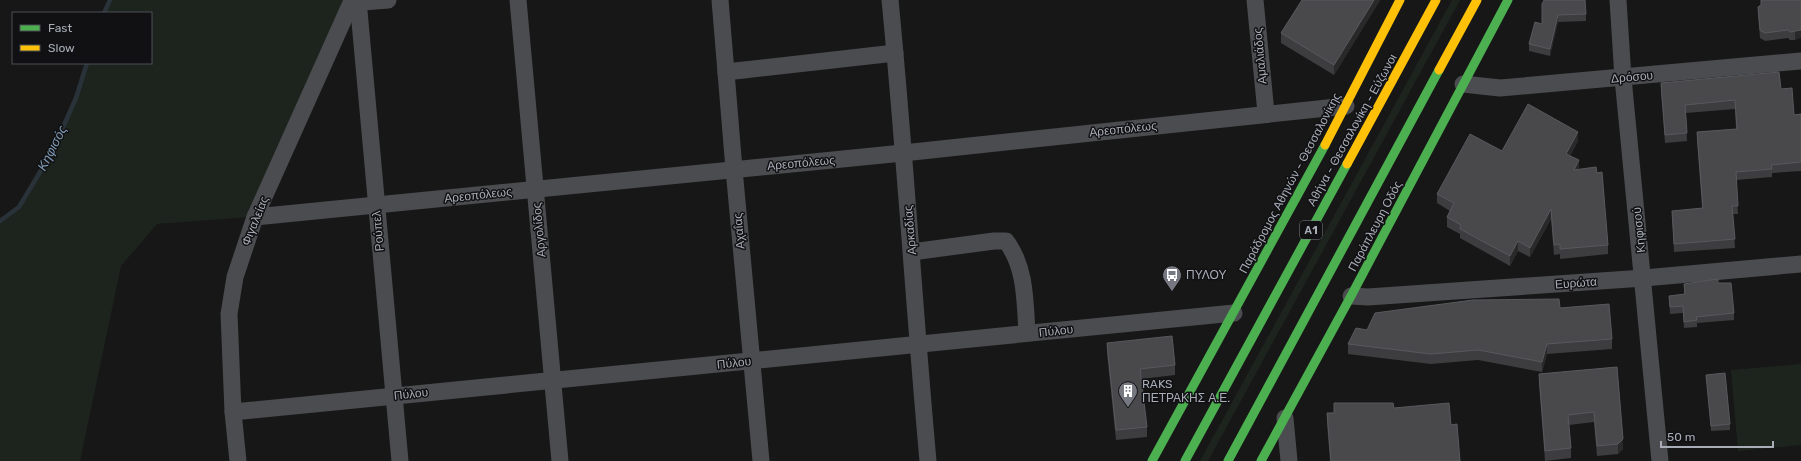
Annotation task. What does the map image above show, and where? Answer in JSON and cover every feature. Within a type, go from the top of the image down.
[{"type":"main road","name":"Παράδρομος Αθηνών - Θεσσαλονίκης","points":[[1152,461],[1346,106],[1400,0]]},
{"type":"main road","name":"Αθήνα - Θεσσαλονίκη - Εύζωνοι","points":[[1185,461],[1436,0]]},
{"type":"main road","points":[[1228,461],[1477,0]]},
{"type":"main road","name":"Παράπλευρη Οδός","points":[[1261,461],[1351,296],[1508,0]]},
{"type":"street","points":[[358,2],[388,0]]},
{"type":"street","name":"Αργολίδος","points":[[518,0],[560,461]]},
{"type":"street","name":"Αχαΐας","points":[[720,0],[761,461]]},
{"type":"street","name":"Αρκαδίας","points":[[890,0],[912,252],[917,344],[928,461]]},
{"type":"street","name":"Αμαλιάδος","points":[[1255,0],[1266,113]]},
{"type":"street","name":"Κηφισού","points":[[1618,0],[1623,78],[1644,278],[1660,461]]},
{"type":"street","name":"Ρούπελ","points":[[358,2],[400,461]]},
{"type":"street","name":"Φιγαλείας","points":[[238,461],[233,412],[229,314],[231,295],[245,245],[255,217],[351,4],[358,2]]},
{"type":"street","points":[[726,72],[895,53]]},
{"type":"street","name":"Δρόσου","points":[[1463,84],[1500,88],[1801,61]]},
{"type":"street","name":"Αρεοπόλεως","points":[[255,217],[903,153],[1266,113],[1346,106]]},
{"type":"street","points":[[912,252],[994,241],[1006,241],[1023,276],[1027,333]]},
{"type":"street","name":"Ευρώτα","points":[[1351,296],[1368,297],[1644,278],[1801,264]]},
{"type":"street","name":"Πύλου","points":[[233,412],[1234,313]]},
{"type":"street","points":[[1285,418],[1289,461]]},
{"type":"shaded area","points":[[110,0],[360,0],[249,217],[157,224],[121,266],[80,461],[0,461],[0,221],[19,206],[52,152],[76,98],[87,64],[152,64],[152,12],[104,12]]},
{"type":"shaded area","points":[[1452,0],[1460,0],[1208,461],[1200,461]]},
{"type":"shaded area","points":[[1801,364],[1801,445],[1738,451],[1731,370]]},
{"type":"building","points":[[1302,0],[1374,0],[1334,65],[1281,33]]},
{"type":"building","points":[[1544,0],[1585,0],[1586,14],[1558,15],[1550,49],[1529,44],[1535,22],[1542,24],[1542,4]]},
{"type":"building","points":[[1761,0],[1801,0],[1801,30],[1765,33],[1760,30],[1758,7],[1761,5]]},
{"type":"building","points":[[1779,72],[1781,89],[1792,88],[1794,115],[1801,114],[1801,162],[1771,165],[1772,169],[1736,172],[1738,206],[1732,206],[1735,239],[1674,244],[1672,211],[1703,208],[1697,132],[1737,129],[1735,100],[1685,105],[1687,133],[1665,135],[1661,83]]},
{"type":"building","points":[[1528,104],[1578,132],[1566,154],[1579,160],[1574,170],[1596,167],[1597,173],[1602,172],[1608,245],[1560,249],[1560,244],[1554,245],[1551,209],[1530,248],[1518,241],[1510,256],[1460,229],[1461,225],[1447,217],[1454,203],[1437,194],[1470,134],[1502,151]]},
{"type":"building","points":[[1718,279],[1718,283],[1731,283],[1734,313],[1696,317],[1697,320],[1684,322],[1683,306],[1670,307],[1669,296],[1685,294],[1684,284]]},
{"type":"building","points":[[1559,299],[1560,308],[1609,304],[1612,339],[1547,344],[1542,362],[1478,350],[1431,354],[1348,344],[1356,328],[1367,330],[1375,313],[1473,300]]},
{"type":"building","name":"RAKS ΠΕΤΡΑΚΗΣ Α.Ε.","points":[[1172,336],[1175,365],[1140,369],[1147,427],[1116,430],[1107,343]]},
{"type":"building","points":[[1617,367],[1623,439],[1618,444],[1597,446],[1594,412],[1568,415],[1571,448],[1545,451],[1539,374]]},
{"type":"building","points":[[1725,373],[1730,424],[1711,426],[1706,375]]},
{"type":"building","points":[[1334,403],[1393,403],[1394,408],[1449,403],[1451,425],[1457,424],[1460,461],[1331,461],[1327,413],[1334,413]]},
{"type":"waterway","name":"Κηφισός","points":[[104,12],[110,0]]},
{"type":"waterway","name":"Κηφισός","points":[[0,221],[19,207],[52,152],[76,98],[87,64]]},
{"type":"traffic: fast","points":[[1261,461],[1351,296],[1508,0]]},
{"type":"traffic: fast","points":[[1228,461],[1439,70]]},
{"type":"traffic: fast","points":[[1152,461],[1325,145]]},
{"type":"traffic: fast","points":[[1185,461],[1347,164]]},
{"type":"traffic: slow","points":[[1325,145],[1400,0]]},
{"type":"traffic: slow","points":[[1347,164],[1436,0]]},
{"type":"traffic: slow","points":[[1439,70],[1477,0]]},
{"type":"place","name":"ΠΥΛΟΥ","points":[[1172,292]]},
{"type":"place","name":"RAKS ΠΕΤΡΑΚΗΣ Α.Ε.","points":[[1128,408]]}]
